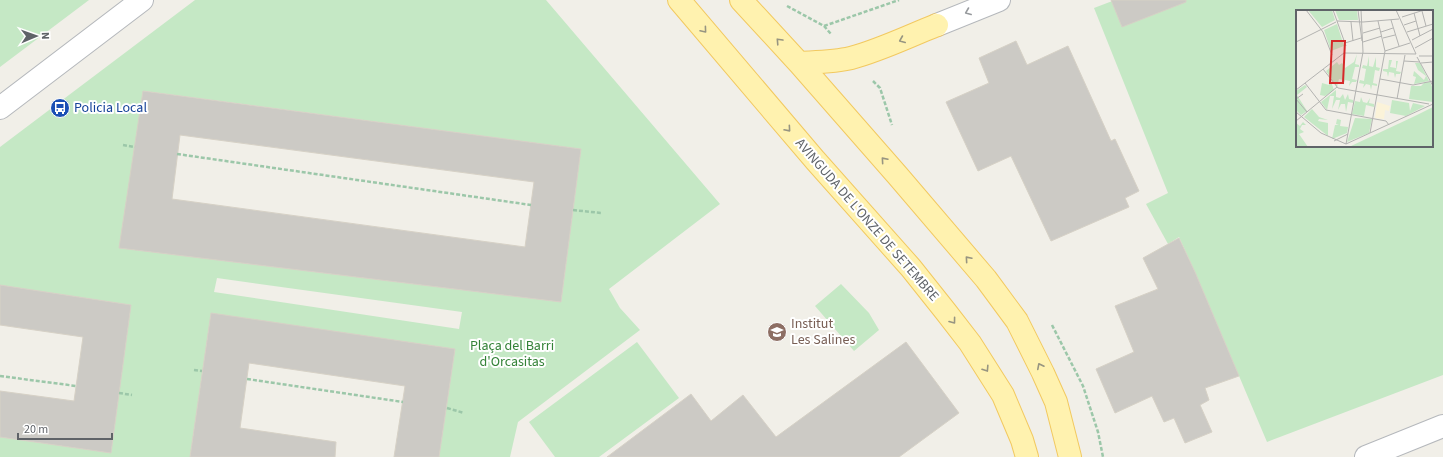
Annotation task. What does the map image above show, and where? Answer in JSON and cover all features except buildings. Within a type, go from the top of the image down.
[{"type":"main road","name":"AVINGUDA DE L'ONZE DE SETEMBRE","points":[[679,0],[804,148],[915,273],[970,343],[1003,394],[1028,457]]},
{"type":"main road","points":[[741,0],[800,63],[986,279],[1016,320],[1074,436],[1082,457]]},
{"type":"main road","points":[[800,63],[823,62],[851,58],[894,43],[937,24]]},
{"type":"main road","points":[[1003,394],[1040,457]]},
{"type":"main road","points":[[1056,402],[1070,457]]},
{"type":"street","points":[[0,108],[142,0]]},
{"type":"street","points":[[937,24],[999,0]]},
{"type":"street","points":[[1366,457],[1443,426]]},
{"type":"path","points":[[784,5],[824,26],[899,0]]},
{"type":"path","points":[[123,145],[135,147]]},
{"type":"path","points":[[177,154],[531,205]]},
{"type":"path","points":[[573,210],[601,213]]},
{"type":"path","points":[[194,370],[202,371]]},
{"type":"path","points":[[0,376],[76,386]]},
{"type":"path","points":[[247,379],[402,402]]},
{"type":"path","points":[[119,393],[132,395]]},
{"type":"path","points":[[446,408],[464,412]]},
{"type":"green space","points":[[0,0],[89,0],[0,67]]},
{"type":"green space","name":"Plaça del Barri d'Orcasitas","points":[[195,0],[546,0],[720,204],[609,289],[620,308],[640,330],[518,422],[510,457],[439,457],[455,349],[211,314],[190,457],[0,457],[0,437],[111,453],[131,305],[0,285],[0,147]],"holes":[[[144,91],[581,149],[561,302],[120,248]],[[217,278],[462,312],[459,329],[214,292]]]},
{"type":"green space","points":[[1115,0],[1443,0],[1443,375],[1267,442],[1179,237],[1168,244],[1146,204],[1168,193],[1094,8]]},
{"type":"green space","points":[[841,284],[869,313],[879,330],[854,351],[815,306]]},
{"type":"green space","points":[[637,342],[679,398],[599,457],[555,457],[529,422]]},
{"type":"place","name":"Policia Local","points":[[60,108]]},
{"type":"place","name":"Institut Les Salines","points":[[777,332]]}]
